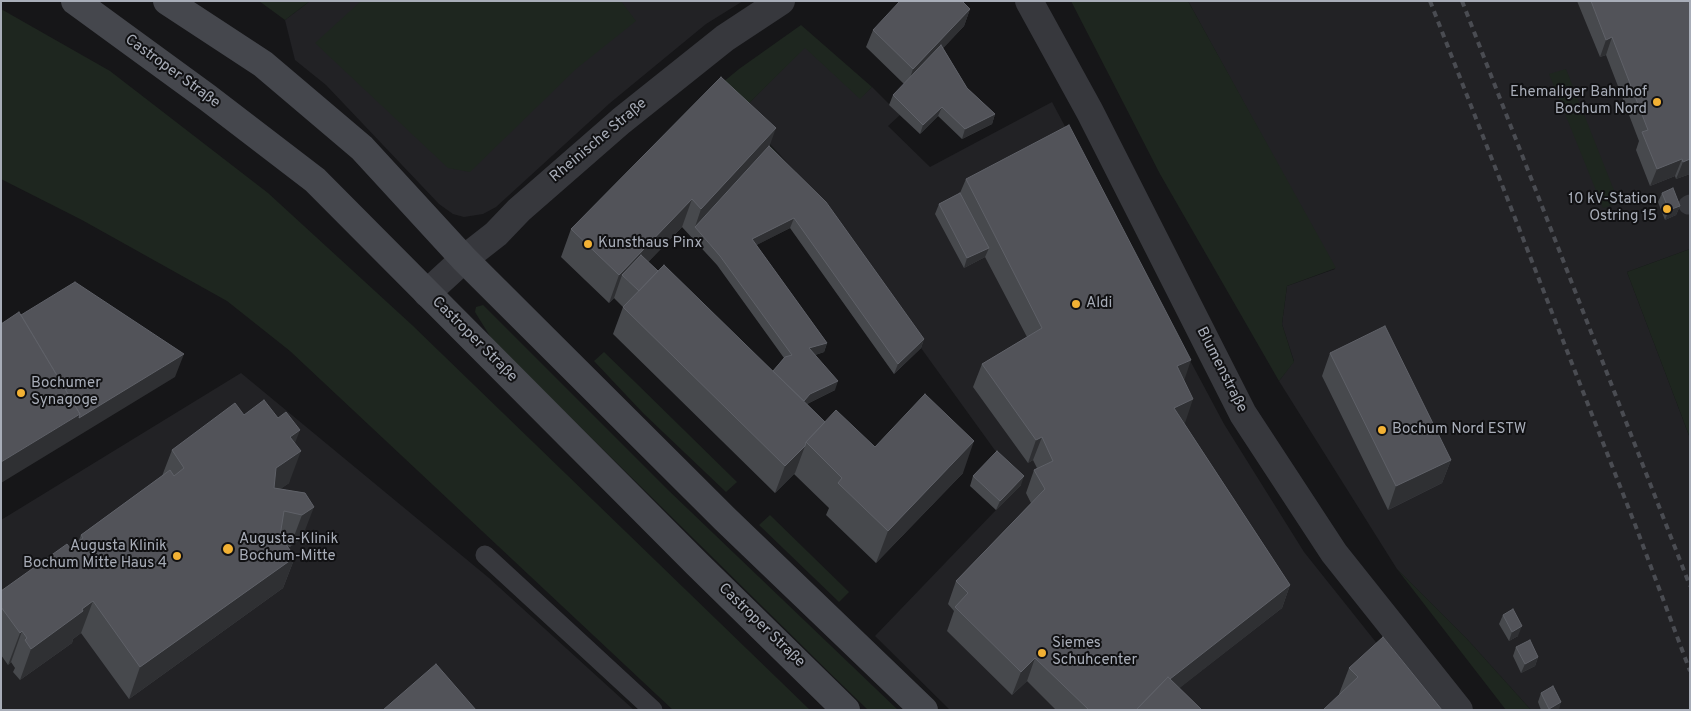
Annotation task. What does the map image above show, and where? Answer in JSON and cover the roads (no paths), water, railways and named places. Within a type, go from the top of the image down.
[{"type":"main road","name":"Castroper Straße","points":[[75,1],[208,98],[315,180],[697,564],[846,710]]},
{"type":"main road","points":[[167,1],[263,64],[362,148],[464,259],[725,519],[924,710]]},
{"type":"street","name":"Rheinische Straße","points":[[427,293],[464,259],[496,234],[519,210],[621,121],[725,38],[781,1]]},
{"type":"street","name":"Blumenstraße","points":[[1029,1],[1090,112],[1242,414],[1334,553],[1459,710]]},
{"type":"lane","points":[[485,554],[653,710]]},
{"type":"railway","points":[[1430,1],[1636,527],[1690,671]]},
{"type":"railway","points":[[1462,1],[1690,586]]},
{"type":"place","name":"Ehemaliger Bahnhof Bochum Nord","points":[[1657,102]]},
{"type":"place","name":"10 kV-Station Ostring 15","points":[[1667,209]]},
{"type":"place","name":"Kunsthaus Pinx","points":[[588,244]]},
{"type":"place","name":"Aldi","points":[[1076,304]]},
{"type":"place","name":"Bochumer Synagoge","points":[[21,393]]},
{"type":"place","name":"Bochum Nord ESTW","points":[[1382,430]]},
{"type":"place","name":"Augusta-Klinik Bochum-Mitte","points":[[228,549]]},
{"type":"place","name":"Augusta Klinik Bochum Mitte Haus 4","points":[[177,556]]},
{"type":"place","name":"Siemes Schuhcenter","points":[[1042,653]]}]
